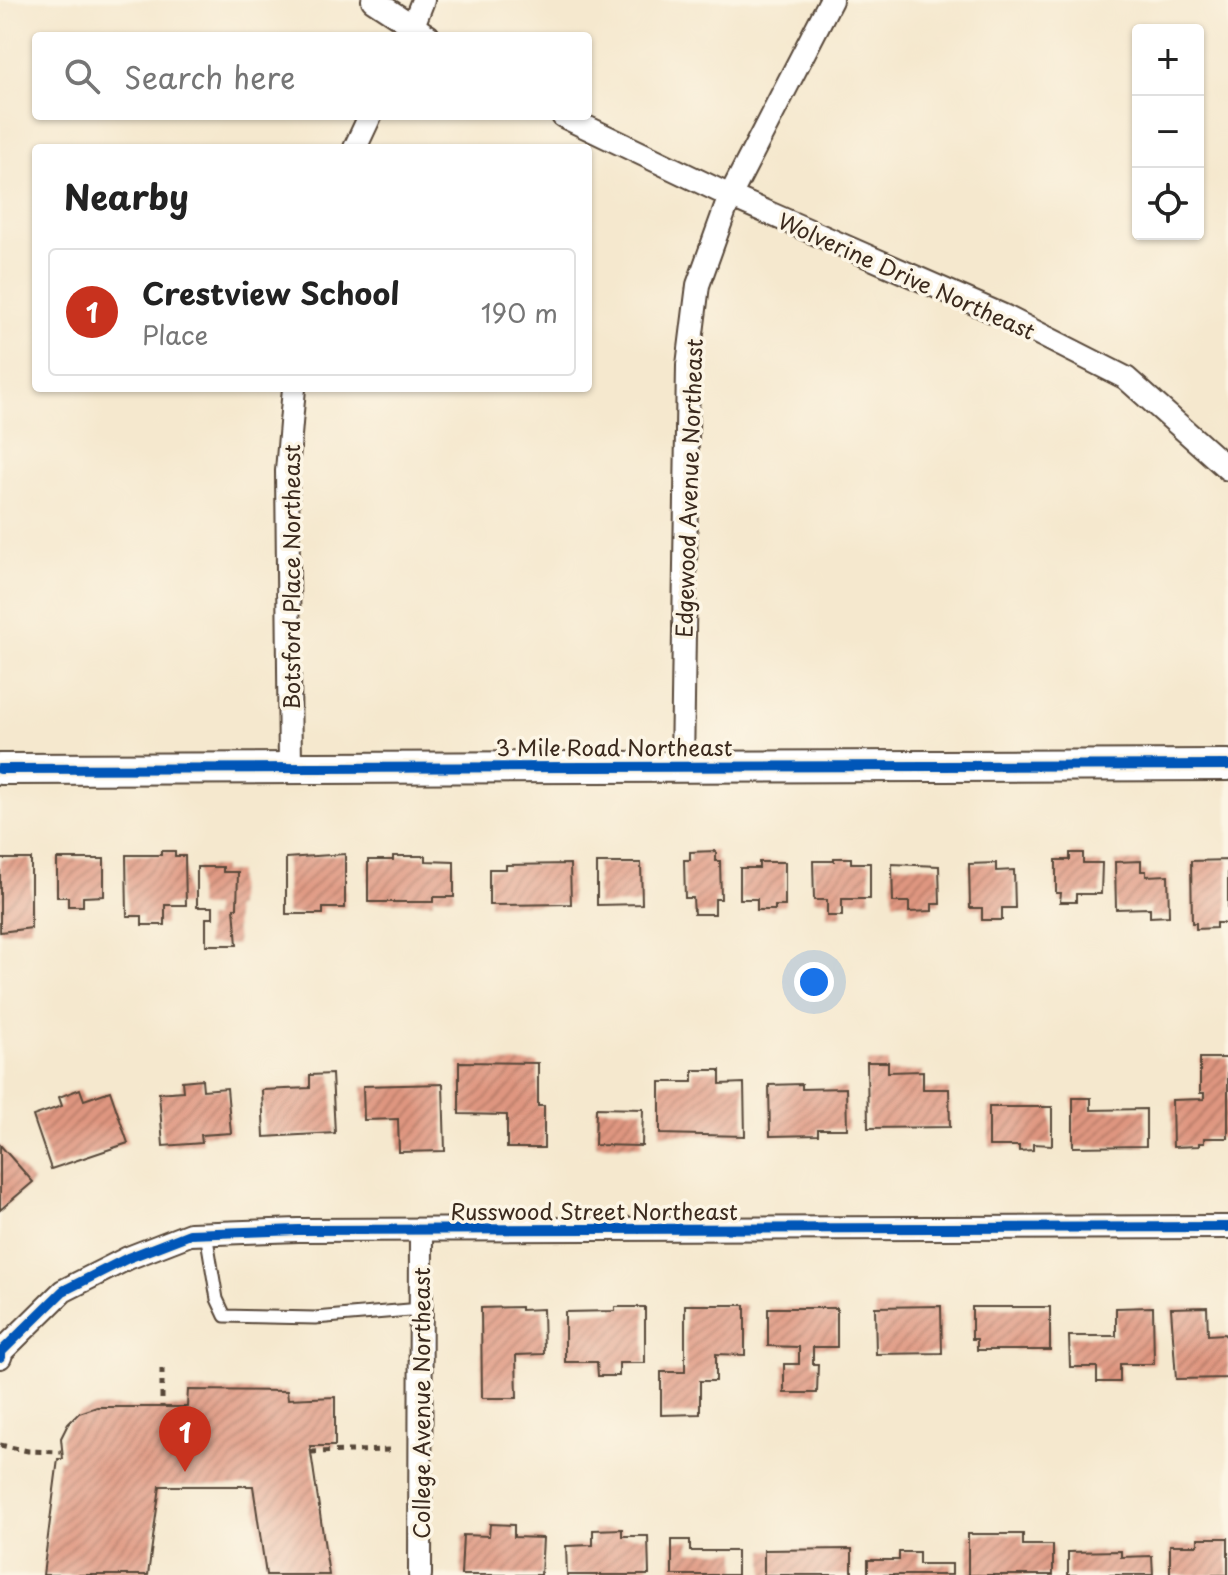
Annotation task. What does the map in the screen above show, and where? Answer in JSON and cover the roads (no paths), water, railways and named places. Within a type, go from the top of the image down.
[{"type":"main road","name":"3 Mile Road Northeast","points":[[0,769],[1228,765]]},
{"type":"street","points":[[373,0],[416,32]]},
{"type":"street","points":[[417,32],[423,0]]},
{"type":"street","name":"Edgewood Avenue Northeast","points":[[682,766],[688,365],[698,285],[730,196],[831,0]]},
{"type":"street","points":[[357,144],[368,120]]},
{"type":"street","name":"Wolverine Drive Northeast","points":[[571,120],[730,196],[1006,317],[1126,378],[1228,469]]},
{"type":"street","name":"Botsford Place Northeast","points":[[290,767],[287,471],[294,392]]},
{"type":"street","name":"Russwood Street Northeast","points":[[0,1357],[2,1351],[63,1291],[128,1258],[190,1234],[421,1230],[1228,1227]]},
{"type":"street","name":"College Avenue Northeast","points":[[420,1575],[421,1230]]},
{"type":"lane","points":[[206,1233],[217,1299],[225,1316],[315,1318],[421,1309]]},
{"type":"place","name":"Crestview School","points":[[185,1472]]}]
